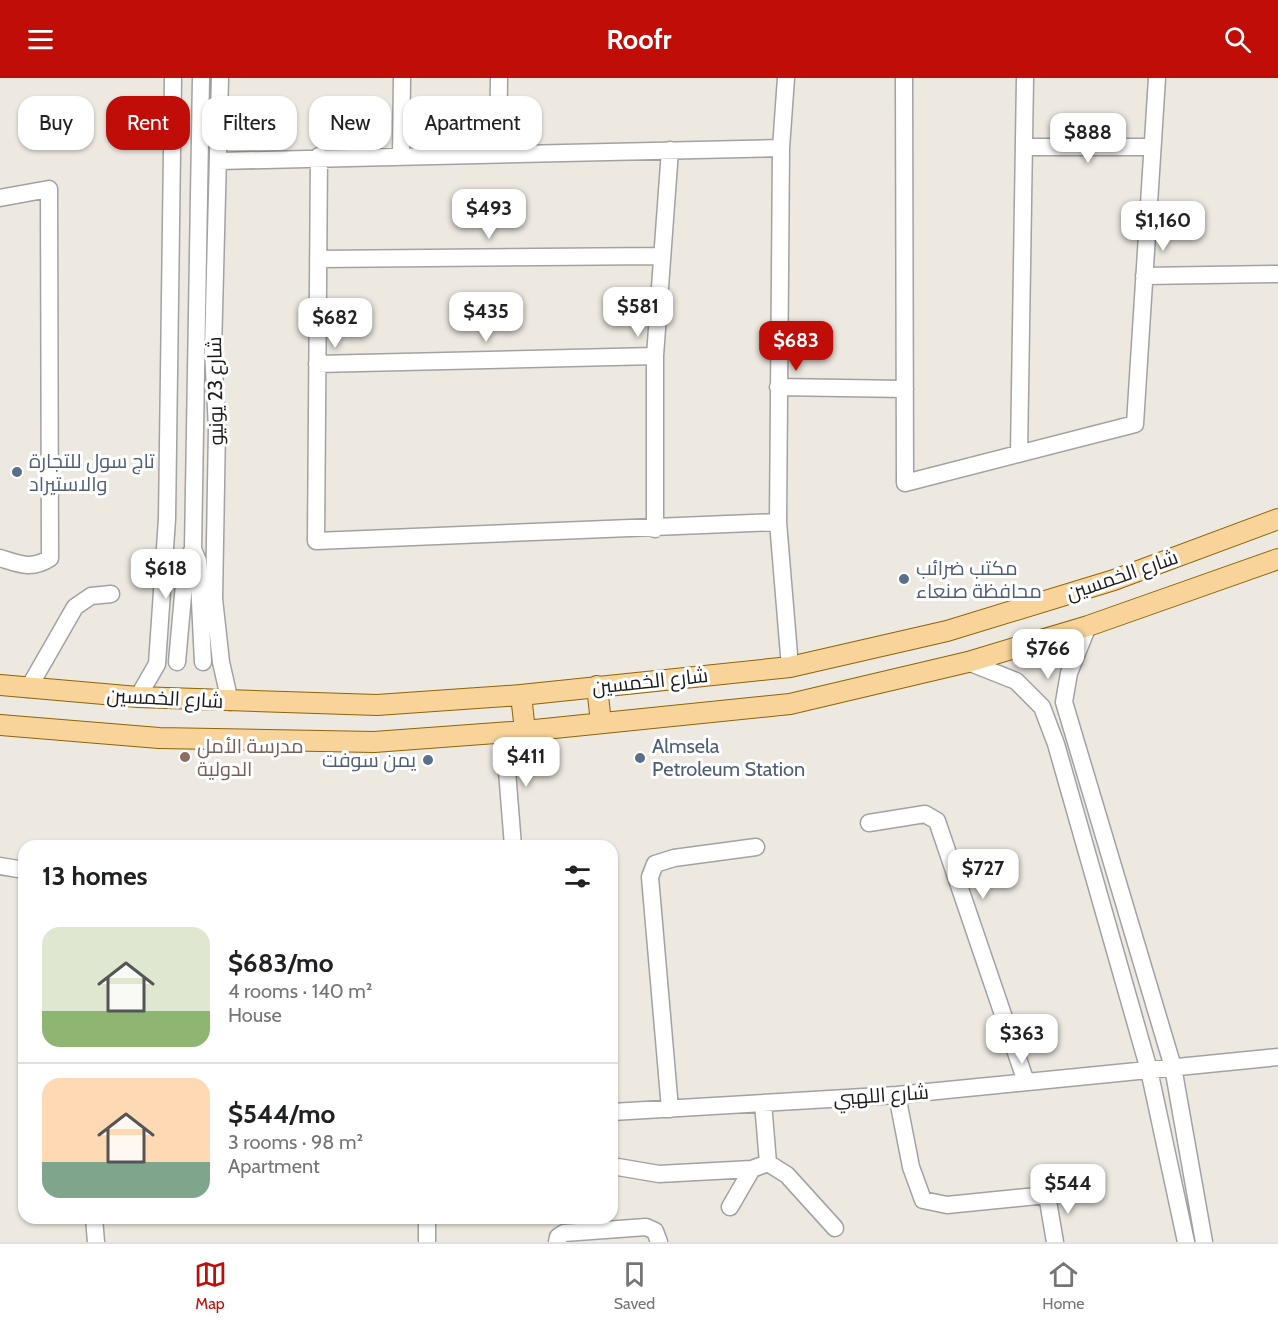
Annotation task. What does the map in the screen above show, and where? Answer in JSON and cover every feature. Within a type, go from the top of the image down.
[{"type":"main road","name":"شارع الخمسين","points":[[0,685],[28,689],[230,702],[377,705],[520,695],[790,667],[947,631],[1081,590],[1278,519]]},
{"type":"main road","name":"شارع الخمسين","points":[[0,725],[159,738],[374,742],[504,733],[790,704],[968,662],[1089,626],[1278,559]]},
{"type":"main road","points":[[597,686],[601,723]]},
{"type":"main road","points":[[520,695],[525,731]]},
{"type":"street","points":[[138,697],[157,664],[166,519],[174,78]]},
{"type":"street","points":[[201,78],[193,549],[198,561],[203,662]]},
{"type":"street","name":"شارع 23 يونيو","points":[[220,78],[213,350],[217,428],[213,599],[221,662],[230,702]]},
{"type":"street","points":[[401,155],[402,78]]},
{"type":"street","points":[[498,153],[499,78]]},
{"type":"street","points":[[786,78],[781,148],[778,522],[790,667]]},
{"type":"street","points":[[904,78],[905,483],[1135,424],[1157,78]]},
{"type":"street","points":[[1019,454],[1025,78]]},
{"type":"street","points":[[1024,147],[1152,147]]},
{"type":"street","points":[[218,160],[319,156],[781,148]]},
{"type":"street","points":[[655,529],[655,356],[670,150]]},
{"type":"street","points":[[319,156],[316,541],[655,529],[778,522]]},
{"type":"street","points":[[0,198],[49,189],[50,558],[39,565],[26,566],[0,558]]},
{"type":"street","points":[[318,259],[661,256]]},
{"type":"street","points":[[1144,276],[1278,274]]},
{"type":"street","points":[[317,364],[655,356]]},
{"type":"street","points":[[778,387],[905,389]]},
{"type":"street","points":[[177,662],[186,562],[193,549]]},
{"type":"street","points":[[28,689],[75,607],[91,596],[111,594]]},
{"type":"street","points":[[1089,626],[1069,673],[1064,702],[1173,1067],[1204,1242]]},
{"type":"street","points":[[157,664],[221,662]]},
{"type":"street","points":[[968,662],[1016,681],[1042,707],[1059,755],[1149,1070],[1186,1242]]},
{"type":"street","points":[[1042,707],[1051,697],[1064,702]]},
{"type":"street","points":[[504,733],[513,840]]},
{"type":"street","points":[[869,823],[925,814],[937,821],[1026,1082]]},
{"type":"street","points":[[670,1109],[650,877],[655,864],[674,858],[756,847]]},
{"type":"street","points":[[0,866],[18,869]]},
{"type":"street","name":"شارع اللهبي","points":[[618,1112],[897,1095],[1278,1057]]},
{"type":"street","points":[[897,1095],[910,1167],[923,1200],[947,1205],[1047,1195],[1055,1242]]},
{"type":"street","points":[[730,1207],[760,1166],[763,1103]]},
{"type":"street","points":[[618,1167],[659,1174],[760,1166],[787,1175],[834,1228]]},
{"type":"street","points":[[94,1224],[96,1242]]},
{"type":"street","points":[[427,1224],[428,1242]]},
{"type":"street","points":[[557,1242],[558,1237],[564,1233],[646,1227],[655,1231],[659,1242]]},
{"type":"place","name":"تاج سول للتجارة والاستيراد","points":[[17,472]]},
{"type":"place","name":"مكتب ضرائب محافظة صنعاء","points":[[904,579]]},
{"type":"place","name":"مدرسة الأمل الدولية","points":[[185,757]]},
{"type":"place","name":"Almsela Petroleum Station","points":[[640,758]]},
{"type":"place","name":"يمن سوفت","points":[[428,760]]}]
